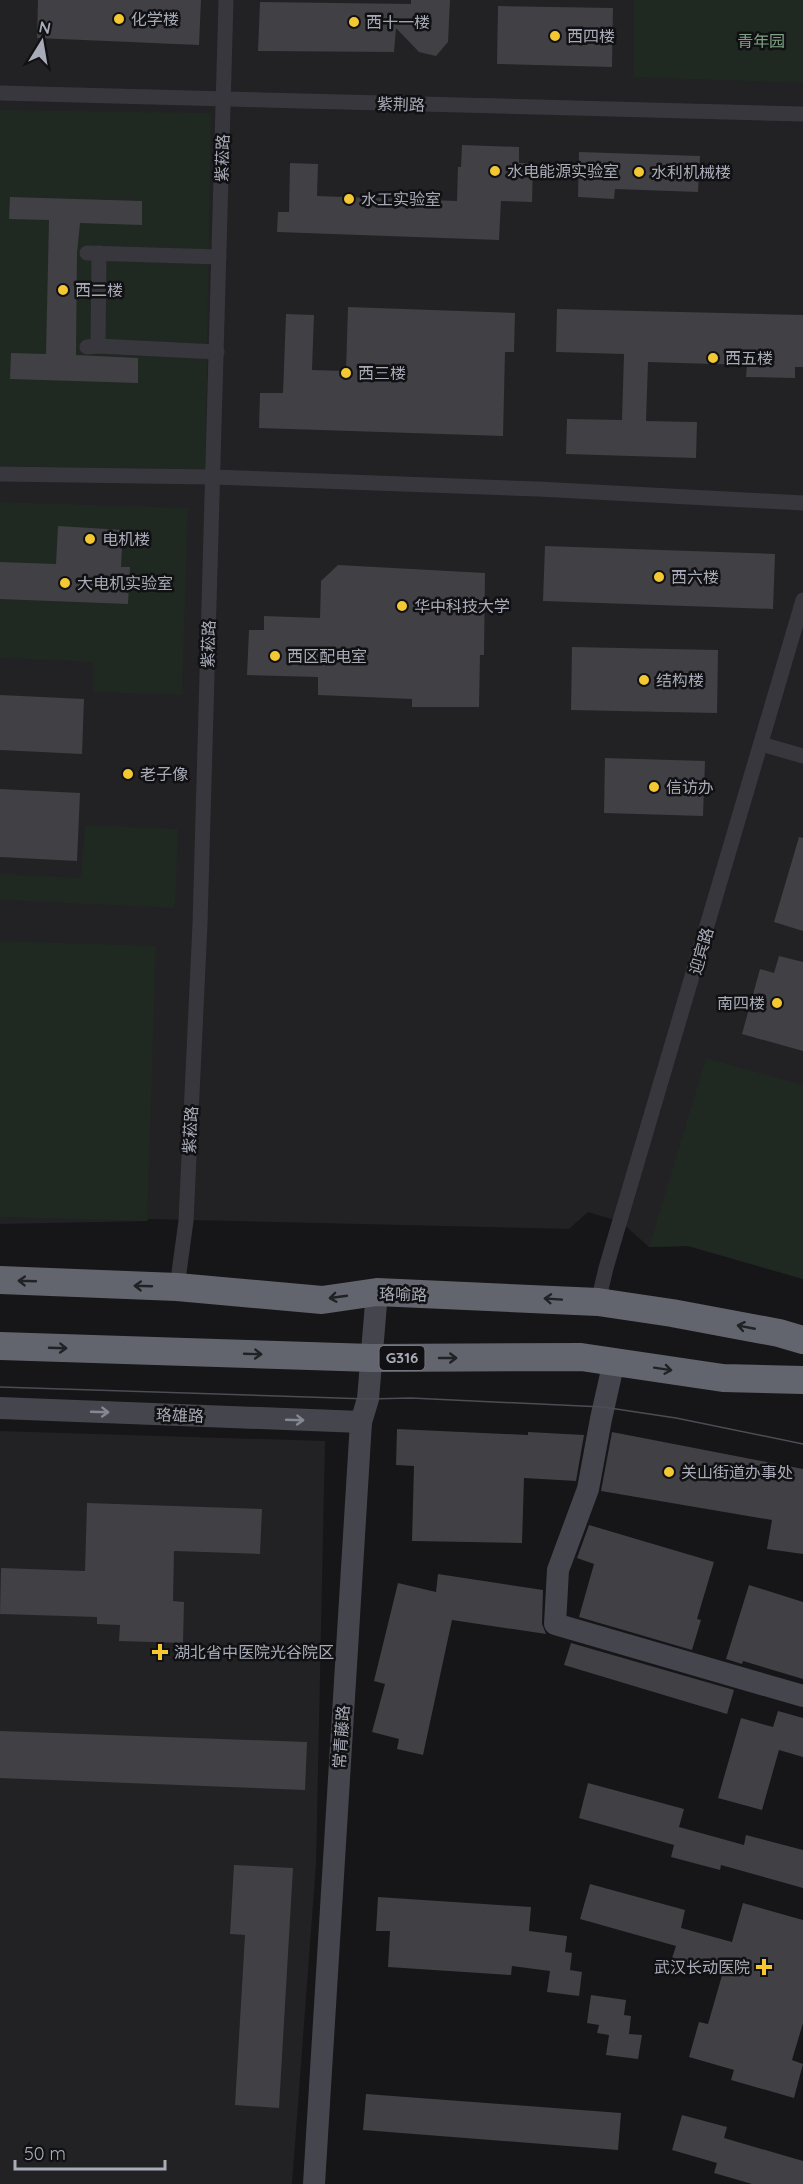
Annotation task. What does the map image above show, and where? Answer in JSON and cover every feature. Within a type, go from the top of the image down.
[{"type":"highway","name":"珞喻路","points":[[0,1280],[177,1287],[322,1299],[377,1292],[598,1302],[683,1315],[779,1333],[803,1340]]},
{"type":"highway","name":"G316","points":[[0,1346],[372,1358],[581,1357],[723,1378],[803,1380]]},
{"type":"street","name":"紫菘路","points":[[177,1287],[186,1221],[200,924],[226,0]]},
{"type":"street","name":"紫荆路","points":[[0,93],[803,114]]},
{"type":"street","points":[[217,352],[92,346],[93,253],[219,257]]},
{"type":"street","points":[[0,474],[212,477],[538,489],[803,503]]},
{"type":"street","name":"迎宾路","points":[[598,1302],[606,1268],[803,600]]},
{"type":"street","points":[[761,744],[803,756]]},
{"type":"street","name":"常青藤路","points":[[314,2184],[361,1422],[368,1399],[377,1292]]},
{"type":"street","points":[[614,1361],[588,1489],[558,1570],[553,1634],[803,1696]]},
{"type":"street","name":"珞雄路","points":[[0,1408],[361,1422]]},
{"type":"shaded area","name":"华中科技大学","points":[[0,0],[803,0],[803,1279],[688,1246],[649,1247],[621,1222],[588,1212],[569,1229],[149,1219],[147,1221],[0,1224]]},
{"type":"shaded area","name":"湖北省中医院光谷院区","points":[[0,1431],[325,1441],[316,1864],[292,2184],[0,2184]]},
{"type":"green space","name":"青年园","points":[[634,0],[803,0],[803,83],[634,77]]},
{"type":"green space","points":[[0,110],[211,113],[205,470],[0,466]]},
{"type":"green space","points":[[0,502],[188,508],[182,695],[93,692],[93,662],[0,658]]},
{"type":"green space","points":[[85,825],[178,829],[175,908],[0,900],[0,874],[81,878]]},
{"type":"green space","points":[[0,941],[156,946],[147,1221],[0,1217]]},
{"type":"green space","points":[[706,1058],[803,1085],[803,1279],[688,1246],[649,1247]]},
{"type":"building","name":"化学楼","points":[[38,0],[201,0],[199,45],[37,38]]},
{"type":"building","name":"西十一楼","points":[[411,0],[450,0],[448,42],[436,56],[419,52],[396,28],[394,52],[258,51],[260,2],[411,4]]},
{"type":"building","name":"西四楼","points":[[498,6],[613,8],[612,67],[497,64]]},
{"type":"building","name":"水工实验室","points":[[462,145],[519,147],[519,163],[533,163],[532,202],[501,201],[499,240],[277,232],[278,212],[289,212],[290,163],[318,164],[317,196],[457,201],[458,167],[461,167]]},
{"type":"building","name":"水利机械楼","points":[[579,152],[700,156],[698,192],[615,189],[614,199],[578,197]]},
{"type":"building","name":"西二楼","points":[[10,197],[142,201],[142,225],[80,223],[77,253],[76,355],[138,358],[138,383],[10,379],[11,353],[46,354],[49,220],[9,219]]},
{"type":"building","points":[[348,307],[515,313],[514,352],[505,352],[503,436],[259,428],[260,393],[283,393],[286,314],[314,315],[312,370],[346,371]]},
{"type":"building","name":"西五楼","points":[[557,309],[803,315],[803,367],[795,367],[795,378],[746,377],[747,365],[648,362],[646,421],[697,422],[696,458],[566,454],[567,419],[622,420],[624,354],[556,352]]},
{"type":"building","name":"大电机实验室","points":[[58,526],[123,530],[121,567],[130,567],[128,604],[0,599],[0,562],[56,564]]},
{"type":"building","name":"西六楼","points":[[545,546],[775,554],[773,609],[543,601]]},
{"type":"building","points":[[338,565],[485,573],[484,655],[480,655],[479,707],[412,707],[412,699],[318,695],[318,677],[247,675],[249,630],[264,630],[264,616],[320,618],[321,581]]},
{"type":"building","name":"结构楼","points":[[572,647],[718,650],[717,713],[571,710]]},
{"type":"building","points":[[0,695],[84,699],[82,754],[0,750]]},
{"type":"building","name":"信访办","points":[[605,758],[705,761],[703,816],[604,813]]},
{"type":"building","points":[[0,789],[80,793],[77,861],[0,857]]},
{"type":"building","points":[[799,837],[803,838],[803,931],[774,922]]},
{"type":"building","name":"南四楼","points":[[779,956],[803,962],[803,1051],[742,1034],[760,969],[774,973]]},
{"type":"building","points":[[397,1429],[584,1435],[576,1481],[524,1478],[522,1543],[412,1541],[414,1466],[396,1465]]},
{"type":"building","points":[[612,1432],[803,1469],[803,1554],[767,1549],[772,1520],[601,1491]]},
{"type":"building","points":[[87,1503],[262,1509],[260,1554],[174,1551],[173,1601],[184,1602],[183,1643],[119,1641],[120,1625],[97,1624],[97,1617],[0,1614],[1,1568],[85,1571]]},
{"type":"building","points":[[589,1525],[714,1562],[697,1619],[701,1620],[692,1650],[579,1617],[594,1564],[577,1558]]},
{"type":"building","points":[[438,1574],[543,1590],[542,1624],[546,1634],[452,1620],[423,1755],[397,1749],[399,1739],[372,1732],[385,1684],[374,1681],[398,1583],[436,1592]]},
{"type":"building","points":[[749,1585],[803,1602],[803,1679],[743,1661],[742,1664],[726,1659]]},
{"type":"building","points":[[571,1643],[734,1690],[727,1714],[564,1665]]},
{"type":"building","points":[[778,1711],[803,1718],[803,1757],[779,1750],[762,1810],[718,1798],[741,1718],[773,1727]]},
{"type":"building","points":[[0,1731],[307,1742],[305,1790],[0,1778]]},
{"type":"building","points":[[588,1783],[684,1809],[679,1827],[744,1845],[746,1835],[803,1850],[803,1888],[721,1865],[720,1870],[671,1857],[674,1845],[579,1818]]},
{"type":"building","points":[[234,1865],[293,1868],[279,2108],[235,2105],[245,1935],[230,1934]]},
{"type":"building","points":[[590,1884],[685,1910],[681,1928],[732,1942],[743,1903],[803,1920],[803,2023],[792,2060],[803,2064],[794,2098],[731,2080],[734,2070],[689,2057],[699,2022],[708,2024],[723,1972],[672,1958],[676,1946],[580,1919]]},
{"type":"building","points":[[378,1897],[531,1907],[529,1931],[567,1936],[565,1952],[572,1953],[570,1970],[582,1972],[579,1996],[547,1992],[550,1971],[512,1966],[511,1975],[388,1967],[390,1931],[376,1931]]},
{"type":"building","points":[[591,1995],[626,2000],[624,2015],[631,2016],[629,2034],[642,2035],[638,2059],[606,2055],[609,2035],[597,2033],[599,2025],[587,2023]]},
{"type":"building","points":[[366,2094],[621,2113],[618,2150],[363,2130]]},
{"type":"building","points":[[682,2115],[727,2127],[724,2138],[803,2161],[803,2184],[752,2184],[714,2173],[717,2163],[672,2150]]},
{"type":"tram line","points":[[0,1387],[368,1399],[411,1398],[603,1407],[676,1418],[803,1444]]},
{"type":"place","name":"化学楼","points":[[119,19]]},
{"type":"place","name":"西十一楼","points":[[354,22]]},
{"type":"place","name":"西四楼","points":[[555,36]]},
{"type":"place","name":"水电能源实验室","points":[[495,171]]},
{"type":"place","name":"水利机械楼","points":[[639,172]]},
{"type":"place","name":"水工实验室","points":[[349,199]]},
{"type":"place","name":"西二楼","points":[[63,290]]},
{"type":"place","name":"西五楼","points":[[713,358]]},
{"type":"place","name":"西三楼","points":[[346,373]]},
{"type":"place","name":"电机楼","points":[[90,539]]},
{"type":"place","name":"西六楼","points":[[659,577]]},
{"type":"place","name":"大电机实验室","points":[[65,583]]},
{"type":"place","name":"华中科技大学","points":[[402,606]]},
{"type":"place","name":"西区配电室","points":[[275,656]]},
{"type":"place","name":"结构楼","points":[[644,680]]},
{"type":"place","name":"老子像","points":[[128,774]]},
{"type":"place","name":"信访办","points":[[654,787]]},
{"type":"place","name":"南四楼","points":[[777,1003]]},
{"type":"place","name":"关山街道办事处","points":[[669,1472]]},
{"type":"place","name":"湖北省中医院光谷院区","points":[[160,1652]]},
{"type":"place","name":"武汉长动医院","points":[[764,1967]]}]
